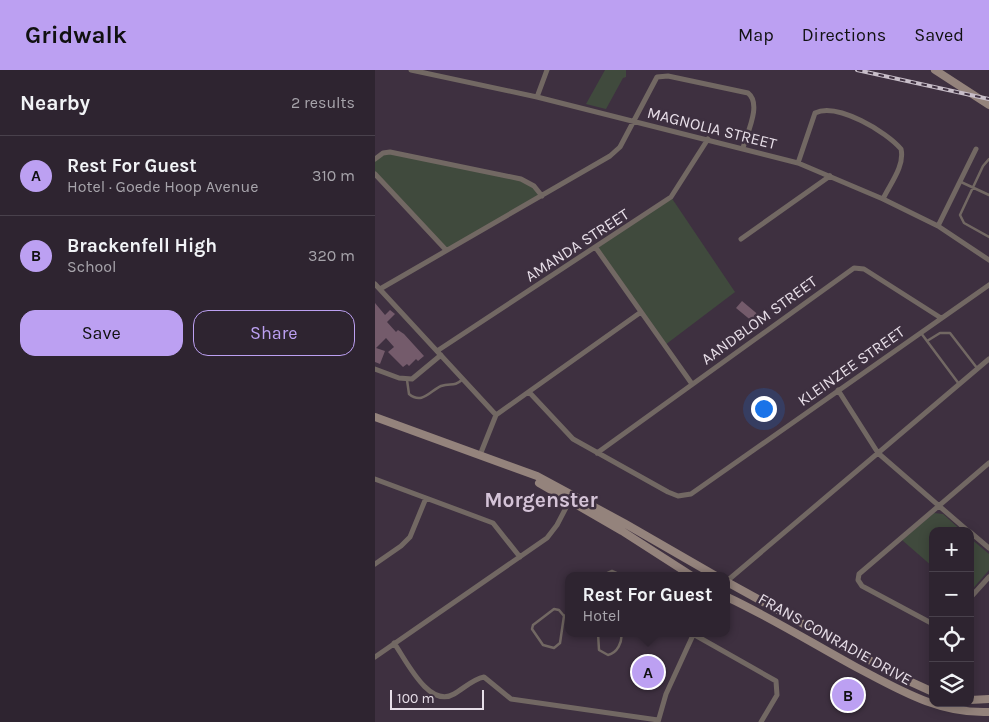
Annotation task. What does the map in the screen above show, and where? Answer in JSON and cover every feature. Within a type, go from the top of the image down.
[{"type":"street","name":"MAGNOLIA STREET","points":[[411,70],[537,97],[798,163],[883,199],[938,226],[989,260]]},
{"type":"street","points":[[537,97],[547,70]]},
{"type":"street","points":[[935,70],[989,105]]},
{"type":"street","points":[[380,289],[616,152],[655,80],[662,76],[748,93],[752,96],[755,105],[743,148]]},
{"type":"street","points":[[798,163],[815,113],[826,111],[859,118],[901,149],[903,156],[900,165],[883,199]]},
{"type":"street","name":"AMANDA STREET","points":[[407,380],[418,376],[439,353],[671,197],[708,139]]},
{"type":"street","points":[[938,226],[976,149]]},
{"type":"street","points":[[375,158],[383,153],[390,152],[521,179],[534,186],[542,196]]},
{"type":"street","points":[[375,174],[446,250]]},
{"type":"street","points":[[741,239],[830,176]]},
{"type":"street","points":[[596,248],[692,384]]},
{"type":"street","name":"AANDBLOM STREET","points":[[597,453],[854,268],[864,269],[941,318]]},
{"type":"street","points":[[375,284],[496,415]]},
{"type":"street","name":"KLEINZEE STREET","points":[[529,392],[573,439],[673,495],[691,494],[989,285]]},
{"type":"street","points":[[481,455],[496,415],[641,312]]},
{"type":"street","points":[[730,579],[989,359]]},
{"type":"street","points":[[375,369],[407,380]]},
{"type":"street","points":[[839,390],[878,453],[963,527]]},
{"type":"street","points":[[375,416],[537,476],[686,572]]},
{"type":"street","points":[[929,622],[862,586],[858,577],[861,570],[989,464]]},
{"type":"street","points":[[375,479],[493,523],[520,557]]},
{"type":"street","points":[[375,564],[401,546],[410,537],[425,498]]},
{"type":"street","points":[[375,657],[552,533],[571,498]]},
{"type":"street","points":[[571,498],[709,572]]},
{"type":"street","points":[[974,536],[989,548]]},
{"type":"street","points":[[974,594],[989,577]]},
{"type":"street","name":"FRANS CONRADIE DRIVE","points":[[730,584],[900,677],[929,690]]},
{"type":"street","name":"FRANS CONRADIE DRIVE","points":[[730,598],[910,696],[955,710],[989,712]]},
{"type":"street","points":[[394,643],[428,691],[438,698],[447,698],[484,677],[511,699],[658,721],[666,694],[691,637]]},
{"type":"street","points":[[700,637],[777,682],[777,695],[761,722]]},
{"type":"street","points":[[974,700],[989,699]]},
{"type":"lane","points":[[989,159],[985,162],[961,213],[964,223],[989,237]]},
{"type":"lane","points":[[961,182],[989,194]]},
{"type":"lane","points":[[921,332],[959,384]]},
{"type":"lane","points":[[927,341],[940,333],[950,333],[977,369]]},
{"type":"lane","points":[[407,380],[409,394],[419,398],[429,395],[442,386],[455,385],[463,379]]},
{"type":"lane","points":[[554,609],[561,611],[564,616],[558,646],[554,648],[543,645],[532,630],[533,624],[554,609]]},
{"type":"lane","points":[[598,637],[599,650],[608,655],[616,651],[622,637]]},
{"type":"green space","points":[[605,70],[626,70],[626,77],[623,78],[606,109],[586,104]]},
{"type":"green space","points":[[389,153],[522,180],[533,186],[541,196],[446,250],[375,174],[375,161],[382,154]]},
{"type":"green space","points":[[671,197],[735,292],[665,345],[596,249]]},
{"type":"green space","points":[[934,513],[943,514],[958,527],[929,527],[929,564],[902,540]]},
{"type":"green space","points":[[974,541],[989,554],[989,570],[974,587]]},
{"type":"building","points":[[742,301],[761,317],[758,321],[756,319],[753,322],[736,308]]},
{"type":"building","points":[[375,303],[385,315],[390,310],[395,314],[387,322],[396,332],[398,330],[404,334],[424,356],[418,361],[416,359],[409,366],[407,364],[403,367],[388,352],[394,347],[386,338],[376,348],[385,351],[380,364],[375,362]]},
{"type":"railway","points":[[857,70],[989,99]]},
{"type":"place","name":"Rest For Guest","points":[[648,672]]},
{"type":"place","name":"Brackenfell High","points":[[848,695]]},
{"type":"district","name":"Morgenster","points":[[541,500]]}]
